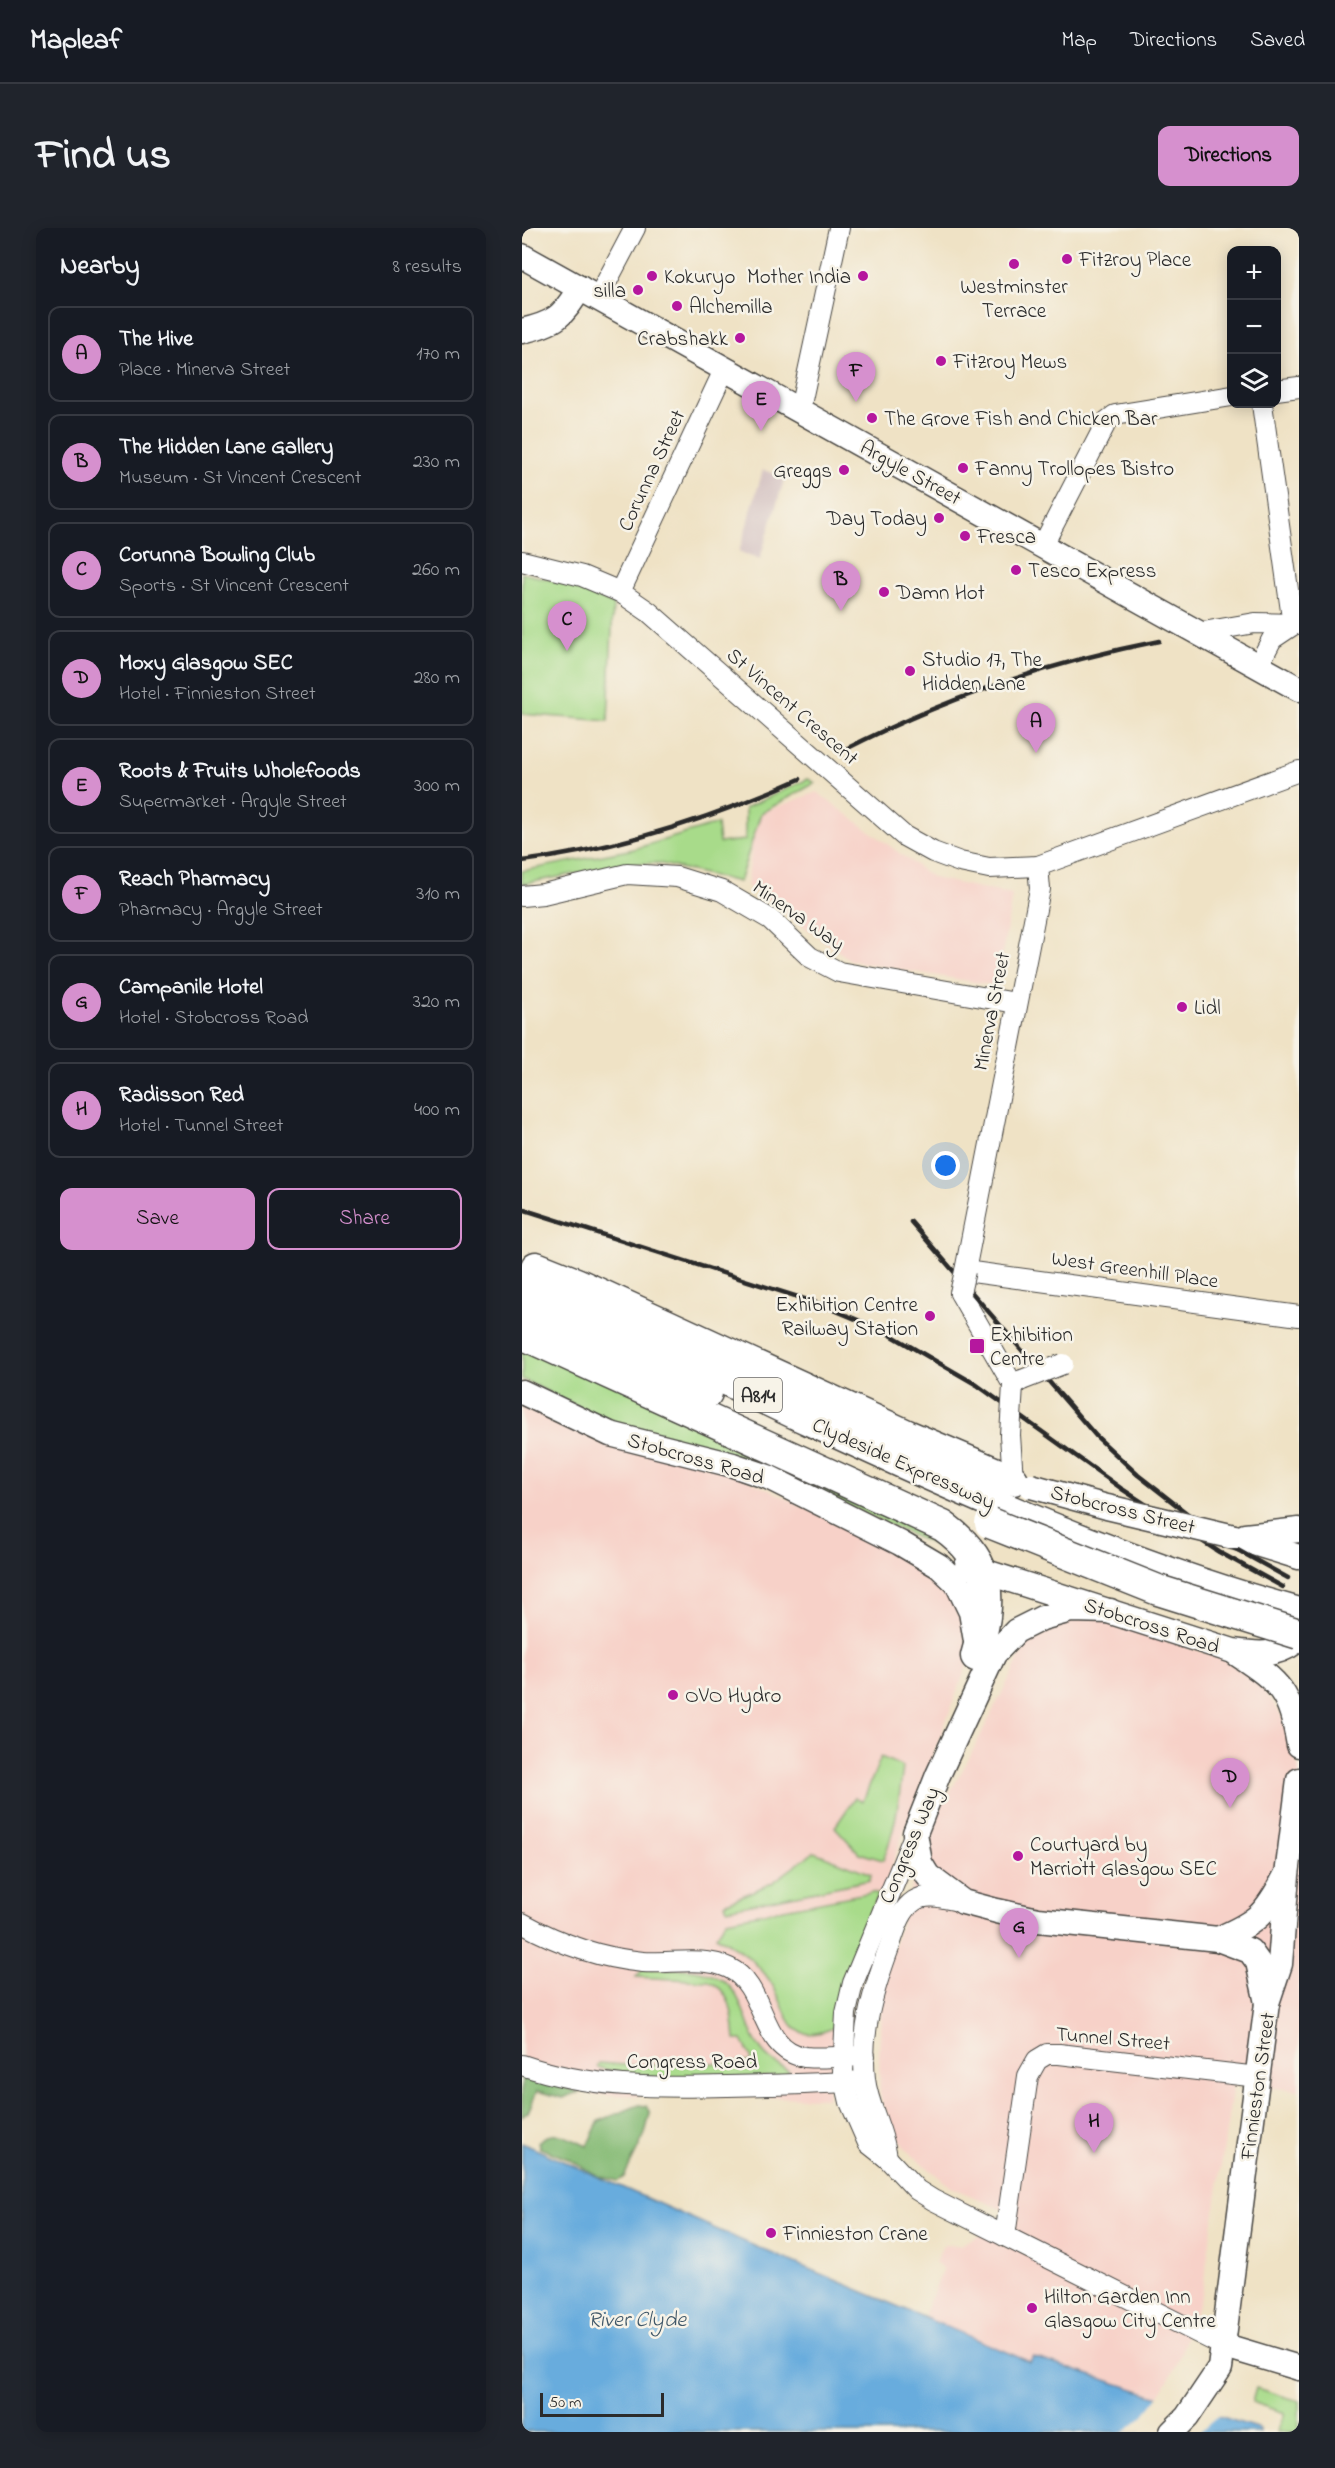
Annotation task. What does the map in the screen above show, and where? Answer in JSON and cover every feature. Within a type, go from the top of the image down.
[{"type":"main road","points":[[522,1261],[576,1283],[906,1435],[1022,1483]]},
{"type":"main road","name":"Clydeside Expressway","points":[[522,1281],[810,1421],[993,1514],[1158,1590],[1299,1634]]},
{"type":"main road","name":"Clydeside Expressway","points":[[522,1306],[825,1450],[993,1514],[1170,1574],[1299,1613]]},
{"type":"main road","points":[[522,1334],[579,1362],[944,1526],[972,1551],[987,1588],[987,1611],[976,1656]]},
{"type":"street","points":[[522,330],[557,320],[589,293],[635,228]]},
{"type":"street","points":[[800,409],[839,228]]},
{"type":"street","name":"Argyle Street","points":[[522,256],[1299,689]]},
{"type":"street","name":"Corunna Street","points":[[620,592],[725,368]]},
{"type":"street","points":[[1281,389],[1299,387]]},
{"type":"street","points":[[1043,545],[1107,421],[1115,415],[1227,397]]},
{"type":"street","points":[[1263,408],[1296,624]]},
{"type":"street","name":"St Vincent Crescent","points":[[522,561],[582,576],[620,592],[676,635],[904,836],[933,852],[960,862],[989,868],[1038,866]]},
{"type":"street","points":[[1197,633],[1255,623],[1296,624]]},
{"type":"street","points":[[1258,666],[1272,639],[1296,624]]},
{"type":"street","points":[[1038,866],[1180,812],[1262,786],[1299,771]]},
{"type":"street","points":[[1262,786],[1299,780]]},
{"type":"street","name":"Minerva Street","points":[[1018,1383],[960,1293],[972,1272],[970,1245],[1040,889],[1038,866]]},
{"type":"street","name":"Minerva Way","points":[[522,896],[543,894],[627,874],[677,877],[722,891],[770,919],[810,957],[839,972],[1016,1003]]},
{"type":"street","name":"West Greenhill Place","points":[[972,1272],[1299,1316]]},
{"type":"street","points":[[1022,1483],[1010,1435],[1018,1383],[1064,1363]]},
{"type":"street","name":"Stobcross Road","points":[[522,1392],[610,1434],[733,1465],[768,1477],[900,1543],[939,1566],[963,1592],[974,1622],[976,1656],[938,1775]]},
{"type":"street","name":"Stobcross Street","points":[[1022,1483],[1107,1507],[1234,1537],[1299,1557]]},
{"type":"street","name":"Stobcross Street","points":[[1234,1537],[1299,1530]]},
{"type":"street","name":"Stobcross Road","points":[[900,1543],[982,1572],[1233,1651]]},
{"type":"street","name":"Congress Way","points":[[855,2082],[843,2056],[846,2013],[857,1971],[938,1775],[988,1664],[1005,1641],[1027,1624],[1071,1610],[1110,1611]]},
{"type":"street","points":[[1233,1651],[1263,1654],[1286,1649],[1295,1642],[1299,1626]]},
{"type":"street","points":[[1233,1651],[1270,1675],[1284,1693],[1294,1717],[1299,1745]]},
{"type":"street","name":"Finnieston Street","points":[[1172,2432],[1187,2417],[1220,2368],[1267,2003],[1280,1964],[1287,1875],[1299,1780]]},
{"type":"street","points":[[915,1833],[917,1856],[924,1872],[963,1902],[1038,1920],[1218,1939],[1250,1950],[1258,1962],[1267,2003]]},
{"type":"street","points":[[1218,1939],[1241,1929],[1263,1914],[1287,1875]]},
{"type":"street","name":"Congress Way","points":[[963,1902],[925,1897],[914,1901],[904,1911],[871,1999],[865,2056],[855,2082],[855,2117],[868,2143],[887,2158],[917,2190],[1222,2345]]},
{"type":"street","name":"Congress Road","points":[[522,1923],[573,1948],[600,1955],[646,1962],[719,1964],[731,1969],[750,1984],[771,2033],[785,2049],[806,2056],[865,2056]]},
{"type":"street","name":"Tunnel Street","points":[[1005,2236],[1030,2068],[1037,2060],[1047,2054],[1078,2055],[1258,2077]]},
{"type":"street","name":"Congress Road","points":[[522,2065],[569,2079],[623,2086],[855,2082]]},
{"type":"street","points":[[1222,2345],[1299,2368]]},
{"type":"shaded area","points":[[763,470],[785,477],[760,559],[739,552]]},
{"type":"shaded area","points":[[817,792],[933,878],[1012,895],[997,986],[852,961],[747,886],[756,815]]},
{"type":"shaded area","points":[[522,1404],[742,1477],[918,1562],[960,1601],[969,1657],[898,1848],[837,2031],[827,2098],[596,2095],[522,2072]]},
{"type":"shaded area","points":[[1100,1618],[1223,1659],[1259,1682],[1283,1718],[1299,1769],[1299,2090],[1233,2085],[1202,2295],[1175,2368],[1159,2396],[1033,2357],[1030,2363],[926,2319],[925,2312],[943,2269],[935,2263],[943,2245],[960,2245],[1017,2216],[951,2187],[905,2149],[890,2123],[880,2095],[882,1986],[929,1828],[966,1764],[1031,1635],[1062,1621]]},
{"type":"green space","points":[[522,573],[564,583],[613,604],[608,721],[522,714]]},
{"type":"green space","points":[[808,779],[815,783],[761,813],[739,882],[658,863],[626,864],[522,884],[522,871],[634,849],[717,824],[719,843],[745,840],[745,808]]},
{"type":"green space","points":[[522,1338],[947,1537],[965,1556],[920,1539],[841,1502],[607,1421],[522,1379]]},
{"type":"green space","points":[[881,1757],[903,1767],[894,1825],[883,1860],[859,1853],[835,1827],[855,1798],[863,1801]]},
{"type":"green space","points":[[814,1852],[871,1874],[870,1880],[727,1909],[725,1903],[772,1883]]},
{"type":"green space","points":[[872,1892],[878,1894],[847,1974],[835,2027],[819,2033],[807,2034],[798,2030],[786,2015],[777,1993],[759,1967],[746,1955],[716,1936],[727,1920]]},
{"type":"green space","points":[[643,1969],[697,1970],[718,1978],[728,1985],[736,1994],[760,2048],[769,2059],[789,2071],[787,2076],[667,2078],[620,2073],[597,2067],[599,2063],[637,2066],[750,2062],[751,2057],[742,2040],[735,2040],[730,2006],[727,1998],[716,1985],[708,1981],[636,1977]]},
{"type":"green space","points":[[522,2073],[579,2092],[563,2098],[537,2091],[528,2112],[522,2117]]},
{"type":"green space","points":[[639,2105],[646,2106],[650,2113],[645,2134],[624,2177],[618,2181],[598,2176],[568,2159],[540,2148],[538,2142],[550,2135],[563,2136],[587,2146],[599,2121]]},
{"type":"green space","points":[[1256,2388],[1299,2401],[1299,2432],[1277,2432],[1285,2413],[1252,2402]]},
{"type":"water","name":"River Clyde","points":[[522,2143],[752,2245],[1030,2362],[1033,2357],[1260,2429],[1260,2432],[522,2432]]},
{"type":"pier","points":[[1161,2393],[1222,2413],[1199,2432],[1124,2432],[1143,2416]]},
{"type":"railway","points":[[842,751],[918,715],[996,685],[1076,660],[1159,641]]},
{"type":"railway","points":[[522,861],[594,849],[664,830],[733,807],[800,779]]},
{"type":"railway","points":[[522,1209],[817,1303],[882,1330],[977,1385],[1122,1489],[1219,1552],[1283,1587]]},
{"type":"railway","points":[[911,1222],[1096,1436],[1138,1475],[1225,1543],[1288,1578]]},
{"type":"place","name":"Fitzroy Place","points":[[1067,259]]},
{"type":"place","name":"Westminster Terrace","points":[[1014,264]]},
{"type":"place","name":"Kokuryo","points":[[652,276]]},
{"type":"place","name":"Mother India","points":[[863,276]]},
{"type":"place","name":"silla","points":[[638,290]]},
{"type":"place","name":"Alchemilla","points":[[677,306]]},
{"type":"place","name":"Crabshakk","points":[[740,338]]},
{"type":"place","name":"Fitzroy Mews","points":[[941,361]]},
{"type":"place","name":"Reach Pharmacy","points":[[856,402]]},
{"type":"place","name":"The Grove Fish and Chicken Bar","points":[[872,418]]},
{"type":"place","name":"Roots & Fruits Wholefoods","points":[[761,431]]},
{"type":"place","name":"Fanny Trollopes Bistro","points":[[963,468]]},
{"type":"place","name":"Greggs","points":[[844,470]]},
{"type":"place","name":"Day Today","points":[[939,518]]},
{"type":"place","name":"Fresca","points":[[965,536]]},
{"type":"place","name":"Tesco Express","points":[[1016,570]]},
{"type":"place","name":"Damn Hot","points":[[884,592]]},
{"type":"place","name":"The Hidden Lane Gallery","points":[[841,611]]},
{"type":"place","name":"Corunna Bowling Club","points":[[567,651]]},
{"type":"place","name":"Studio 17, The Hidden Lane","points":[[910,671]]},
{"type":"place","name":"The Hive","points":[[1036,753]]},
{"type":"place","name":"Lidl","points":[[1182,1007]]},
{"type":"place","name":"Exhibition Centre Railway Station","points":[[930,1316]]},
{"type":"place","name":"Exhibition Centre","points":[[977,1346]]},
{"type":"place","name":"OVO Hydro","points":[[673,1695]]},
{"type":"place","name":"Moxy Glasgow SEC","points":[[1230,1808]]},
{"type":"place","name":"Courtyard by Marriott Glasgow SEC","points":[[1018,1856]]},
{"type":"place","name":"Campanile Hotel","points":[[1019,1958]]},
{"type":"place","name":"Radisson Red","points":[[1094,2153]]},
{"type":"place","name":"Finnieston Crane","points":[[771,2233]]},
{"type":"place","name":"Hilton Garden Inn Glasgow City Centre","points":[[1032,2308]]}]
